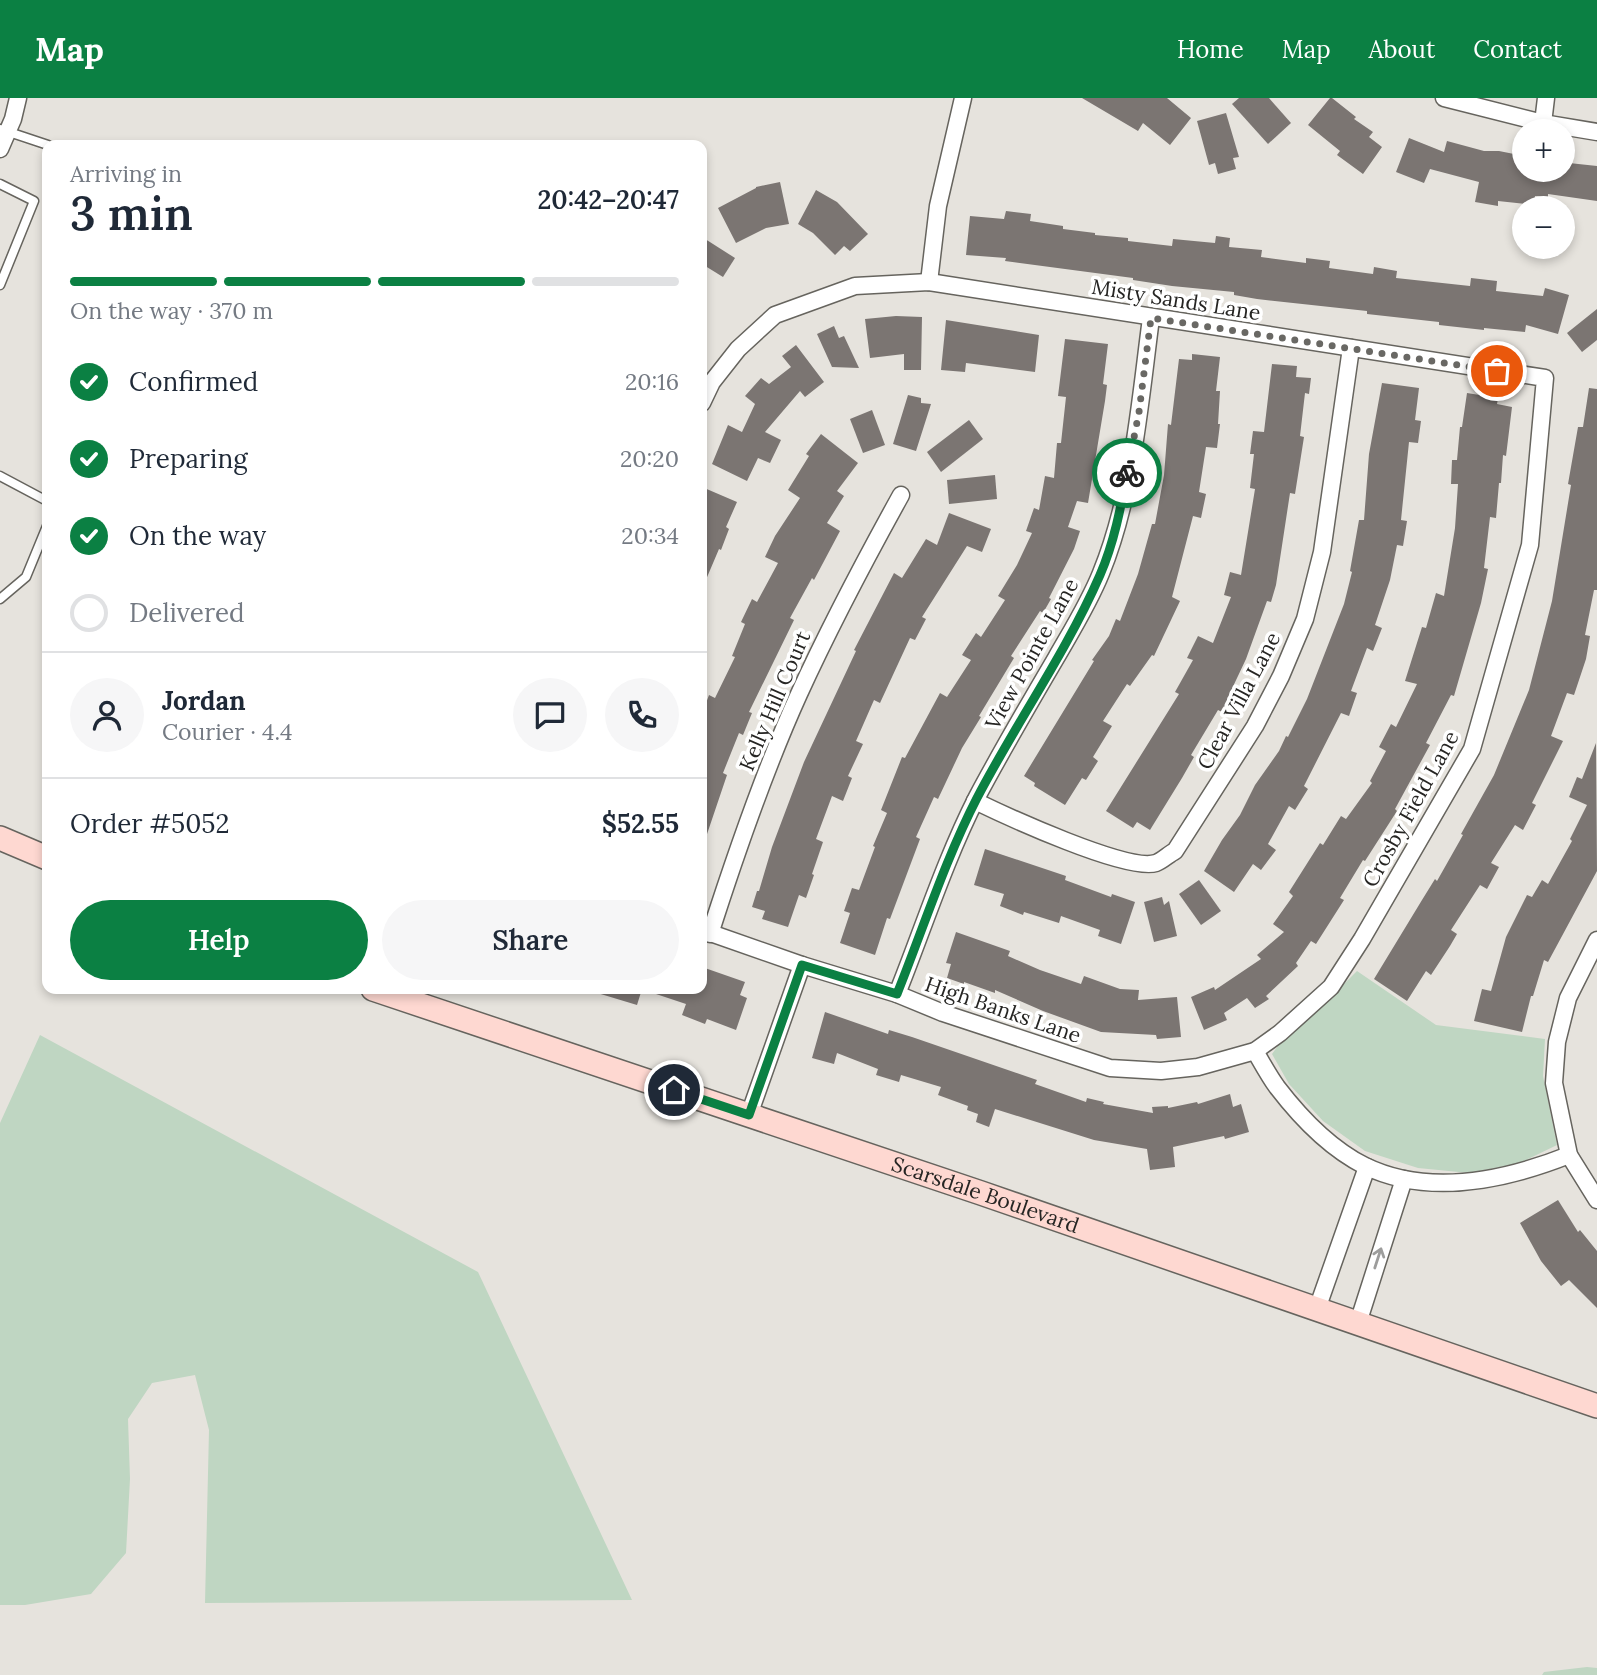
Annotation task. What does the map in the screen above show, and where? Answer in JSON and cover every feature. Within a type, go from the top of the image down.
[{"type":"main road","points":[[0,838],[42,856]]},
{"type":"main road","name":"Scarsdale Boulevard","points":[[388,994],[1597,1406]]},
{"type":"street","points":[[0,149],[4,129],[18,98]]},
{"type":"street","points":[[929,282],[938,205],[963,98]]},
{"type":"street","points":[[1444,98],[1527,119]]},
{"type":"street","points":[[1543,119],[1546,98]]},
{"type":"street","points":[[1575,128],[1597,132]]},
{"type":"street","name":"Misty Sands Lane","points":[[707,393],[712,382],[738,349],[775,315],[855,286],[929,282],[1545,378]]},
{"type":"street","name":"View Pointe Lane","points":[[897,994],[975,801],[1101,574],[1117,526],[1139,412],[1151,318]]},
{"type":"street","name":"Clear Villa Lane","points":[[975,801],[1009,818],[1131,863],[1155,863],[1175,851],[1255,726],[1281,676],[1305,619],[1322,552],[1351,348]]},
{"type":"street","name":"Crosby Field Lane","points":[[1255,1051],[1280,1033],[1331,987],[1362,939],[1472,749],[1530,545],[1545,378]]},
{"type":"street","name":"Kelly Hill Court","points":[[707,929],[798,696],[827,634],[901,495]]},
{"type":"street","name":"High Banks Lane","points":[[707,932],[897,994],[943,1013],[1110,1068],[1161,1071],[1198,1067],[1255,1051]]},
{"type":"street","points":[[1597,940],[1568,998],[1557,1042],[1554,1083],[1569,1155],[1597,1200]]},
{"type":"street","points":[[749,1115],[802,965]]},
{"type":"street","points":[[1255,1051],[1277,1087],[1323,1137],[1367,1167],[1404,1179],[1454,1182],[1496,1178],[1534,1169],[1569,1155]]},
{"type":"street","points":[[1317,1309],[1367,1167]]},
{"type":"street","points":[[1358,1323],[1404,1179]]},
{"type":"lane","points":[[4,129],[42,143]]},
{"type":"lane","points":[[0,184],[34,201],[0,285]]},
{"type":"lane","points":[[0,476],[42,498]]},
{"type":"lane","points":[[0,599],[26,577],[42,538]]},
{"type":"green space","points":[[1357,971],[1436,1025],[1545,1039],[1543,1076],[1557,1145],[1520,1163],[1469,1173],[1418,1168],[1365,1151],[1323,1121],[1289,1084],[1272,1054],[1299,1017],[1335,993]]},
{"type":"green space","points":[[40,1035],[478,1272],[632,1600],[205,1603],[209,1430],[195,1375],[152,1383],[128,1419],[130,1479],[126,1553],[91,1594],[25,1605],[0,1605],[0,1123]]},
{"type":"green space","points":[[1597,1668],[1597,1675],[1542,1675],[1544,1672]]},
{"type":"building","points":[[1082,98],[1167,98],[1191,118],[1170,145],[1143,123],[1138,131]]},
{"type":"building","points":[[1239,98],[1269,98],[1291,123],[1268,144],[1232,104]]},
{"type":"building","points":[[1330,98],[1373,132],[1369,137],[1382,147],[1363,174],[1337,155],[1340,151],[1308,125]]},
{"type":"building","points":[[1226,113],[1239,157],[1233,158],[1236,169],[1218,174],[1215,163],[1209,165],[1197,121]]},
{"type":"building","points":[[1409,138],[1444,152],[1447,141],[1484,151],[1512,154],[1512,182],[1575,182],[1575,164],[1597,166],[1597,201],[1548,194],[1512,196],[1512,203],[1498,201],[1498,206],[1475,202],[1479,182],[1430,169],[1424,183],[1396,172]]},
{"type":"building","points":[[780,182],[789,224],[766,228],[736,243],[718,208],[756,187]]},
{"type":"building","points":[[816,190],[837,202],[868,234],[850,251],[844,246],[835,255],[813,233],[798,224]]},
{"type":"building","points":[[1006,211],[1031,214],[1030,221],[1095,235],[1128,238],[1128,241],[1172,246],[1173,239],[1215,243],[1216,236],[1230,238],[1229,247],[1262,250],[1261,257],[1306,263],[1306,258],[1330,261],[1329,268],[1373,274],[1374,267],[1397,271],[1396,278],[1470,286],[1471,278],[1497,281],[1496,291],[1543,296],[1545,288],[1569,295],[1558,334],[1526,325],[1525,332],[1484,330],[1367,314],[1367,311],[1257,299],[1234,295],[1234,292],[1172,286],[1133,278],[1005,261],[1006,258],[966,255],[970,216],[1004,219]]},
{"type":"building","points":[[707,240],[735,258],[723,277],[707,267]]},
{"type":"building","points":[[1597,309],[1597,340],[1582,352],[1567,333]]},
{"type":"building","points":[[922,317],[921,370],[904,370],[904,354],[870,358],[865,319]]},
{"type":"building","points":[[946,320],[1039,335],[1035,372],[966,363],[965,372],[941,370]]},
{"type":"building","points":[[834,326],[839,338],[844,336],[859,368],[832,367],[817,334]]},
{"type":"building","points":[[1065,339],[1108,344],[1103,384],[1107,385],[1105,401],[1088,503],[1077,501],[1068,527],[1080,531],[1074,549],[1049,598],[1051,599],[1043,613],[1040,611],[1011,656],[1014,658],[979,716],[981,717],[962,748],[938,799],[934,797],[916,837],[920,839],[890,919],[887,918],[875,955],[840,943],[850,913],[844,911],[852,888],[859,890],[887,813],[881,810],[902,757],[905,758],[940,693],[947,697],[971,660],[962,655],[976,633],[981,637],[1005,600],[998,596],[1032,533],[1026,531],[1034,508],[1039,510],[1045,476],[1054,478],[1057,443],[1061,443],[1066,397],[1058,396]]},
{"type":"building","points":[[796,345],[824,382],[805,397],[800,391],[765,432],[781,440],[770,463],[758,458],[747,481],[712,464],[728,425],[742,432],[755,404],[745,396],[761,378],[769,384],[791,367],[782,356]]},
{"type":"building","points":[[1192,354],[1220,357],[1216,391],[1220,391],[1220,424],[1217,448],[1206,447],[1199,492],[1206,494],[1201,518],[1193,516],[1172,597],[1180,601],[1154,656],[1152,655],[1130,686],[1127,684],[1103,721],[1112,726],[1093,757],[1098,761],[1086,780],[1082,778],[1065,805],[1034,786],[1035,783],[1024,776],[1109,636],[1116,619],[1120,621],[1138,574],[1152,524],[1155,524],[1179,359],[1192,360]]},
{"type":"building","points":[[1272,364],[1297,366],[1296,377],[1311,378],[1309,394],[1305,393],[1300,436],[1304,437],[1295,494],[1290,493],[1271,602],[1267,601],[1246,659],[1229,695],[1231,696],[1222,712],[1218,710],[1191,755],[1194,757],[1182,778],[1150,830],[1137,822],[1133,828],[1106,811],[1179,694],[1175,692],[1193,660],[1187,658],[1198,636],[1213,643],[1231,597],[1224,595],[1230,572],[1241,575],[1255,489],[1250,488],[1254,454],[1250,454],[1253,431],[1264,432]]},
{"type":"building","points":[[1382,383],[1419,388],[1415,420],[1421,421],[1418,443],[1409,442],[1401,520],[1407,521],[1403,546],[1397,545],[1390,580],[1375,625],[1382,628],[1373,651],[1367,648],[1351,691],[1357,693],[1349,716],[1341,713],[1304,786],[1308,789],[1295,810],[1289,806],[1268,844],[1276,850],[1261,870],[1253,864],[1234,892],[1204,871],[1240,815],[1255,785],[1279,751],[1286,736],[1288,737],[1307,699],[1344,604],[1352,572],[1350,571],[1359,520],[1364,520],[1369,454]]},
{"type":"building","points":[[1589,388],[1597,389],[1597,590],[1594,590],[1585,635],[1590,636],[1586,659],[1574,695],[1567,693],[1551,736],[1563,741],[1532,803],[1536,805],[1523,830],[1515,825],[1491,863],[1499,867],[1487,889],[1480,885],[1451,930],[1457,934],[1450,946],[1431,975],[1426,971],[1407,1001],[1374,979],[1463,835],[1461,834],[1494,775],[1529,690],[1552,601],[1571,485],[1568,484],[1578,427],[1583,427]]},
{"type":"building","points":[[1467,393],[1498,398],[1497,404],[1512,407],[1496,518],[1490,517],[1484,568],[1488,569],[1454,696],[1451,695],[1426,743],[1430,745],[1395,809],[1397,811],[1365,861],[1363,860],[1340,898],[1344,900],[1316,944],[1311,941],[1296,963],[1298,966],[1266,996],[1269,999],[1255,1008],[1247,998],[1224,1013],[1227,1020],[1204,1030],[1191,997],[1214,987],[1215,990],[1261,959],[1257,955],[1284,932],[1273,924],[1293,896],[1289,892],[1320,843],[1323,845],[1341,816],[1346,819],[1372,783],[1370,781],[1386,751],[1379,747],[1391,724],[1396,727],[1417,684],[1405,681],[1422,627],[1426,628],[1436,593],[1444,596],[1455,528],[1458,484],[1451,484],[1452,460],[1457,460]]},
{"type":"building","points":[[908,395],[921,398],[921,403],[931,404],[916,451],[893,444]]},
{"type":"building","points":[[872,410],[885,445],[863,453],[850,419]]},
{"type":"building","points":[[969,420],[983,439],[941,472],[927,452]]},
{"type":"building","points":[[821,434],[858,463],[837,491],[844,496],[827,523],[840,531],[790,618],[794,620],[749,712],[752,713],[743,735],[739,733],[723,773],[727,775],[707,834],[707,700],[709,695],[715,698],[735,657],[732,656],[745,624],[741,622],[752,599],[757,602],[778,563],[765,557],[775,536],[800,498],[788,490],[809,456],[806,454]]},
{"type":"building","points":[[995,475],[997,499],[949,504],[947,480]]},
{"type":"building","points":[[707,489],[737,502],[726,527],[729,529],[721,550],[719,549],[707,577]]},
{"type":"building","points":[[949,513],[991,529],[982,552],[967,546],[922,617],[926,619],[915,640],[910,638],[880,703],[874,700],[856,741],[863,744],[848,776],[852,778],[843,801],[832,796],[816,839],[823,842],[806,898],[799,895],[788,927],[762,919],[765,911],[752,907],[772,847],[804,762],[856,651],[854,650],[894,573],[902,578],[926,539],[937,545]]},
{"type":"building","points":[[1596,743],[1597,871],[1548,962],[1544,960],[1522,1032],[1474,1021],[1482,989],[1491,991],[1506,937],[1527,895],[1532,897],[1542,880],[1548,884],[1572,841],[1570,839],[1587,805],[1569,797],[1577,777],[1582,779]]},
{"type":"building","points":[[985,849],[1066,876],[1065,880],[1111,897],[1112,894],[1135,902],[1121,944],[1098,936],[1100,930],[1061,916],[1059,923],[1024,912],[1023,915],[1000,906],[1004,894],[974,885]]},
{"type":"building","points":[[1199,880],[1221,911],[1201,925],[1179,894]]},
{"type":"building","points":[[1162,897],[1164,905],[1169,901],[1177,936],[1154,942],[1144,902]]},
{"type":"building","points":[[956,932],[1010,951],[1008,956],[1081,984],[1084,976],[1120,989],[1139,990],[1138,1000],[1177,997],[1181,1037],[1157,1039],[1156,1035],[1101,1032],[995,990],[995,993],[947,978],[951,964],[946,963]]},
{"type":"building","points":[[707,969],[745,982],[740,995],[747,998],[736,1030],[707,1019],[705,1024],[682,1015],[686,1004],[656,994],[707,994]]},
{"type":"building","points":[[601,994],[640,994],[637,1005]]},
{"type":"building","points":[[825,1012],[888,1034],[889,1030],[912,1037],[1037,1080],[1035,1084],[1086,1102],[1087,1098],[1104,1102],[1103,1104],[1153,1113],[1152,1107],[1198,1104],[1230,1094],[1233,1107],[1241,1104],[1249,1132],[1225,1139],[1224,1136],[1173,1147],[1175,1167],[1150,1170],[1147,1149],[1094,1140],[995,1109],[989,1127],[976,1122],[978,1114],[967,1110],[968,1106],[938,1095],[941,1087],[901,1075],[899,1082],[876,1075],[878,1069],[837,1053],[834,1064],[812,1058]]},
{"type":"building","points":[[1558,1200],[1578,1232],[1580,1230],[1597,1251],[1597,1308],[1569,1280],[1561,1286],[1541,1261],[1520,1223]]},
{"type":"way so far","points":[[1127,473],[1139,412],[1151,318],[1497,371]]},
{"type":"route","points":[[674,1090],[749,1115],[802,965],[897,994],[975,801],[1101,574],[1117,526],[1127,473]]}]
